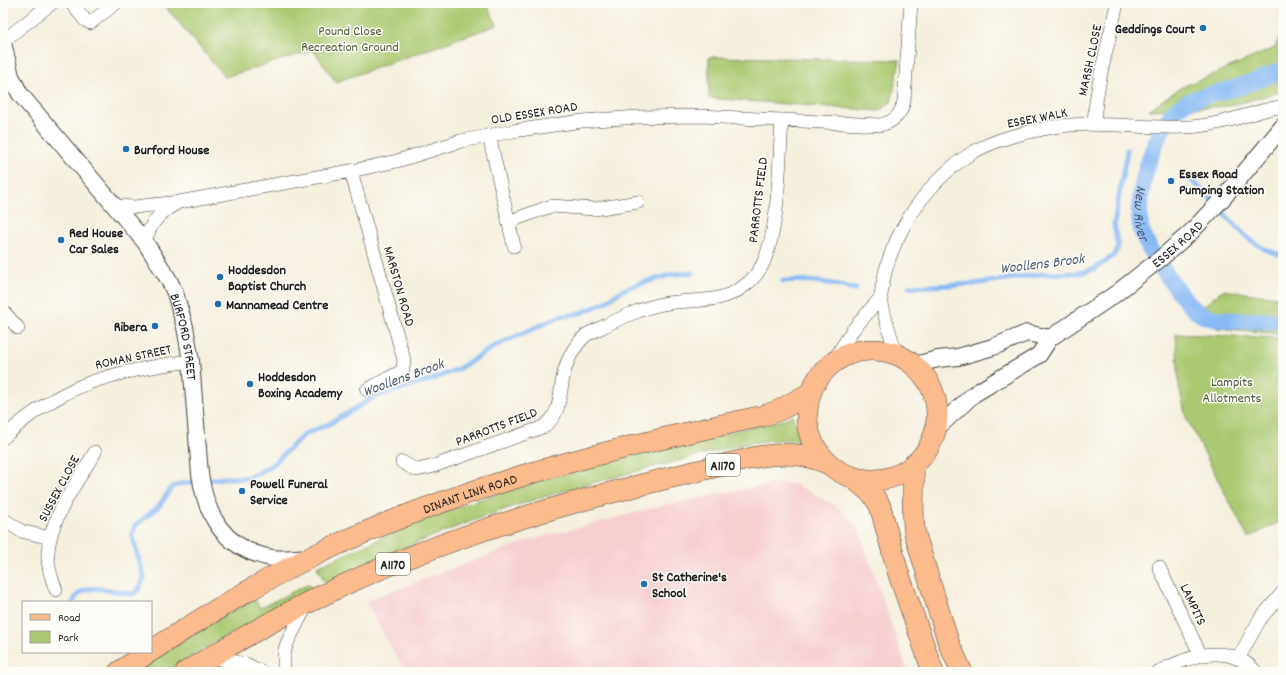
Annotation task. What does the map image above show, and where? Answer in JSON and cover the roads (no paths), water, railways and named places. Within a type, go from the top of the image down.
[{"type":"main road","points":[[851,476],[868,480],[896,476],[913,465],[928,449],[936,430],[937,413],[934,396],[927,379],[915,365],[896,354],[883,350],[866,349],[850,353],[833,362],[820,376],[810,393],[807,417],[810,436],[816,449],[829,464],[851,476],[873,495],[880,506],[898,572],[933,672]]},
{"type":"main road","name":"DINANT LINK ROAD","points":[[152,650],[219,608],[311,557],[377,528],[502,482],[606,452],[763,416],[780,410],[810,393]]},
{"type":"main road","name":"A1170","points":[[186,672],[210,657],[308,603],[386,567],[453,541],[588,498],[733,462],[778,453],[813,457],[829,464]]},
{"type":"main road","points":[[913,465],[915,486],[912,516],[915,534],[949,644],[962,672]]},
{"type":"main road","name":"DINANT LINK ROAD","points":[[119,672],[147,653]]},
{"type":"street","points":[[3,42],[52,3]]},
{"type":"street","points":[[71,3],[85,20],[90,23],[116,3]]},
{"type":"street","name":"OLD ESSEX ROAD","points":[[115,206],[126,207],[179,202],[352,171],[397,161],[442,146],[489,135],[560,124],[624,118],[701,116],[880,125],[887,123],[899,115],[904,101],[911,3]]},
{"type":"street","name":"MARSH CLOSE","points":[[1094,124],[1095,102],[1117,3]]},
{"type":"street","name":"BURFORD STREET","points":[[3,42],[11,76],[20,94]]},
{"type":"street","name":"BURFORD STREET","points":[[3,81],[20,94],[145,242],[161,266],[175,293],[185,327],[191,361],[192,397],[200,474],[205,502],[209,512],[218,526],[232,540],[252,552],[268,557],[311,557]]},
{"type":"street","name":"ESSEX WALK","points":[[833,362],[852,331],[881,297],[895,247],[911,213],[932,187],[971,154],[1012,136],[1054,127],[1094,124],[1178,127],[1224,122],[1283,107]]},
{"type":"street","name":"PARROTTS FIELD","points":[[402,462],[416,470],[431,467],[543,427],[551,422],[556,414],[568,360],[579,342],[586,336],[652,307],[666,303],[721,298],[731,294],[749,282],[761,268],[772,230],[782,120]]},
{"type":"street","name":"ESSEX ROAD","points":[[936,430],[974,394],[1038,355],[1050,338],[1114,295],[1191,232],[1258,157],[1283,126]]},
{"type":"street","points":[[489,135],[514,246]]},
{"type":"street","name":"MARSTON ROAD","points":[[352,171],[404,360],[403,369],[400,372],[367,390]]},
{"type":"street","name":"OLD ESSEX ROAD","points":[[145,242],[153,222],[165,210],[179,202]]},
{"type":"street","points":[[508,222],[551,206],[594,209],[638,202]]},
{"type":"street","points":[[881,297],[896,354]]},
{"type":"street","points":[[3,311],[18,328]]},
{"type":"street","points":[[915,365],[938,359],[958,357],[993,347],[1027,333],[1050,338]]},
{"type":"street","name":"ROMAN STREET","points":[[3,438],[45,403],[85,384],[125,371],[191,361]]},
{"type":"street","name":"SUSSEX CLOSE","points":[[56,590],[48,566],[50,538],[59,516],[95,452]]},
{"type":"street","name":"SUSSEX CLOSE","points":[[3,519],[25,533],[50,538]]},
{"type":"street","name":"LAMPITS","points":[[1159,567],[1200,654]]},
{"type":"street","points":[[1238,659],[1260,619],[1283,592]]},
{"type":"street","points":[[284,672],[284,653],[287,643],[308,603]]},
{"type":"street","points":[[1158,672],[1200,654],[1215,653],[1238,659],[1256,672]]},
{"type":"street","points":[[210,657],[246,664],[260,672]]},
{"type":"waterway","name":"New River","points":[[1283,69],[1247,84],[1198,98],[1178,108],[1169,118],[1153,148],[1147,166],[1140,202],[1142,232],[1148,246],[1166,274],[1196,311],[1205,316],[1222,320],[1283,321]]},
{"type":"waterway","name":"Woollens Brook","points":[[909,287],[973,284],[1042,274],[1079,273],[1094,269],[1113,256],[1118,248],[1114,224],[1127,150]]},
{"type":"waterway","name":"Woollens Brook","points":[[1189,179],[1201,188],[1243,234],[1268,251],[1283,255]]},
{"type":"waterway","name":"Woollens Brook","points":[[74,601],[84,590],[100,589],[133,594],[139,589],[144,578],[132,535],[135,526],[159,506],[172,487],[180,484],[223,478],[246,478],[259,473],[272,465],[305,434],[329,424],[376,396],[431,380],[458,369],[497,345],[559,317],[581,313],[606,302],[621,291],[638,284],[674,274],[693,273]]},
{"type":"waterway","name":"Woollens Brook","points":[[783,281],[820,282],[856,289]]},
{"type":"place","name":"Geddings Court","points":[[1203,28]]},
{"type":"place","name":"Burford House","points":[[126,149]]},
{"type":"place","name":"Essex Road Pumping Station","points":[[1171,181]]},
{"type":"place","name":"Red House Car Sales","points":[[61,240]]},
{"type":"place","name":"Hoddesdon Baptist Church","points":[[220,277]]},
{"type":"place","name":"Mannamead Centre","points":[[218,304]]},
{"type":"place","name":"Ribera","points":[[155,326]]},
{"type":"place","name":"Hoddesdon Boxing Academy","points":[[250,384]]},
{"type":"place","name":"Powell Funeral Service","points":[[242,491]]},
{"type":"place","name":"St Catherine's School","points":[[644,584]]},
{"type":"park label","name":"Pound Close Recreation Ground","points":[[350,38]]},
{"type":"park label","name":"Lampits Allotments","points":[[1232,390]]}]
